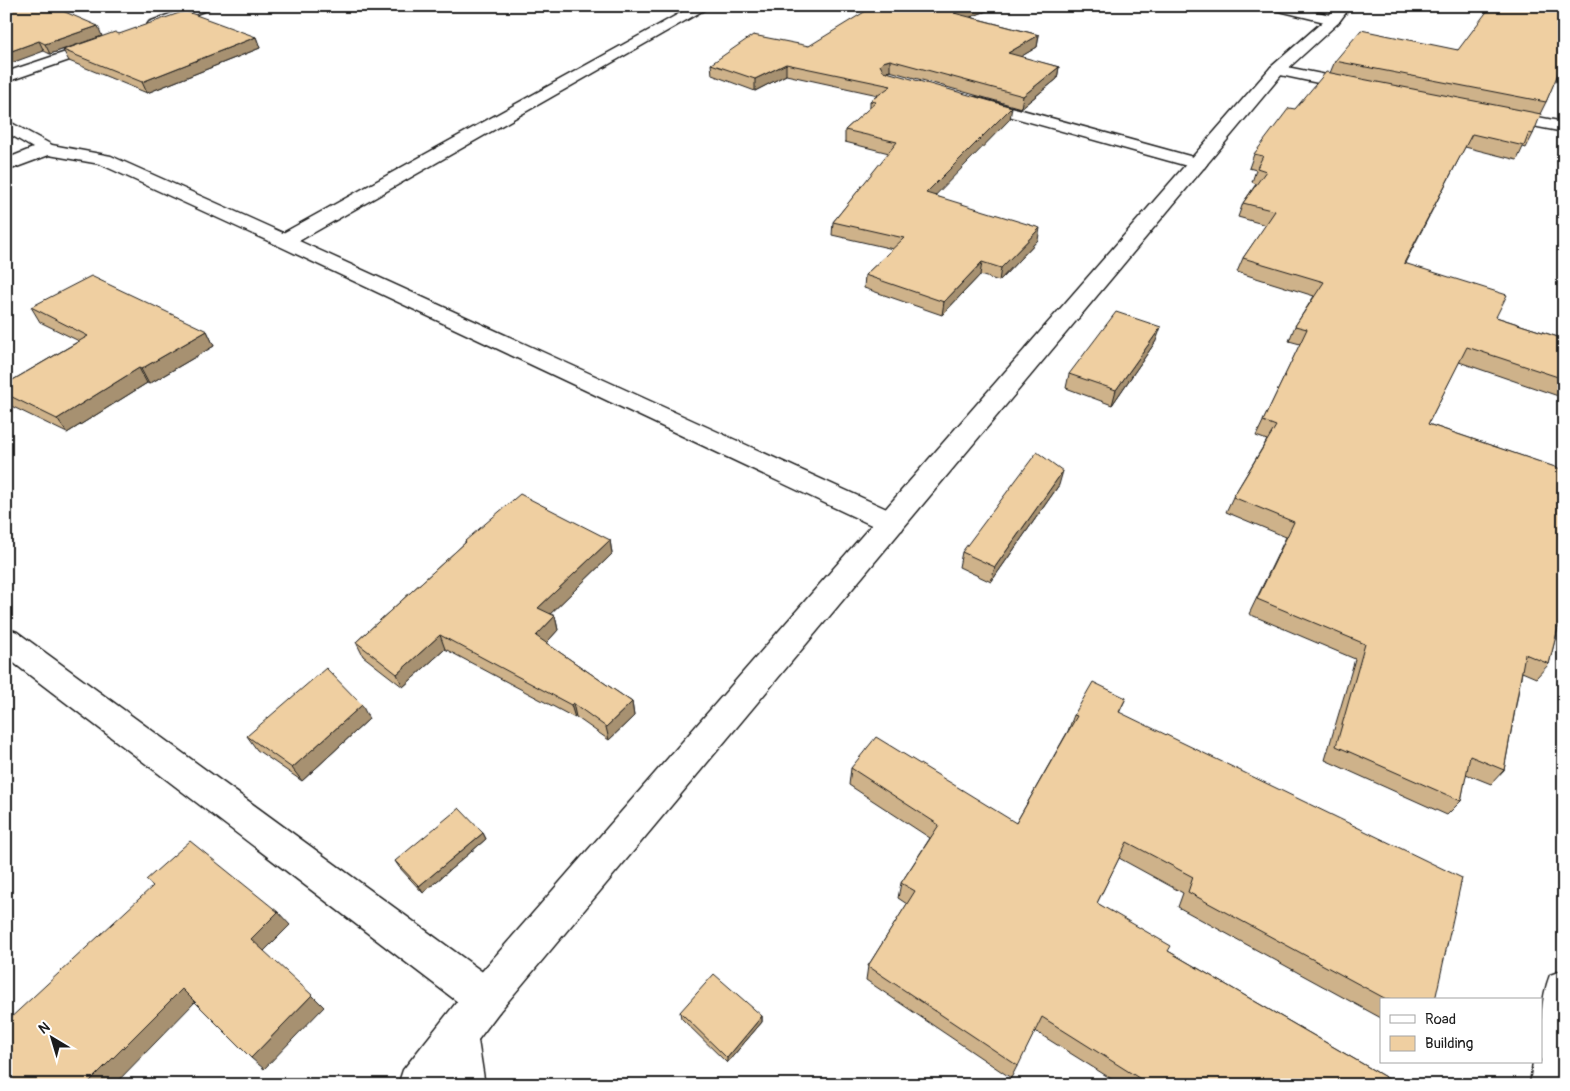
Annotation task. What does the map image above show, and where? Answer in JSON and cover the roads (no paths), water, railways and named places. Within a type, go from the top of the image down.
[{"type":"street","points":[[140,30],[204,6]]},
{"type":"street","points":[[284,241],[704,6]]},
{"type":"street","points":[[1276,6],[1338,13]]},
{"type":"street","points":[[418,1085],[485,998],[1277,70],[1338,13]]},
{"type":"street","points":[[6,77],[112,40]]},
{"type":"street","points":[[1277,70],[1372,89]]},
{"type":"street","points":[[964,99],[1198,164]]},
{"type":"street","points":[[1487,112],[1564,127]]},
{"type":"street","points":[[6,125],[47,149],[105,160],[892,523]]},
{"type":"street","points":[[6,166],[47,149]]},
{"type":"street","points":[[6,640],[485,998]]},
{"type":"street","points":[[1550,1085],[1564,989]]},
{"type":"street","points":[[457,1034],[465,1085]]}]
